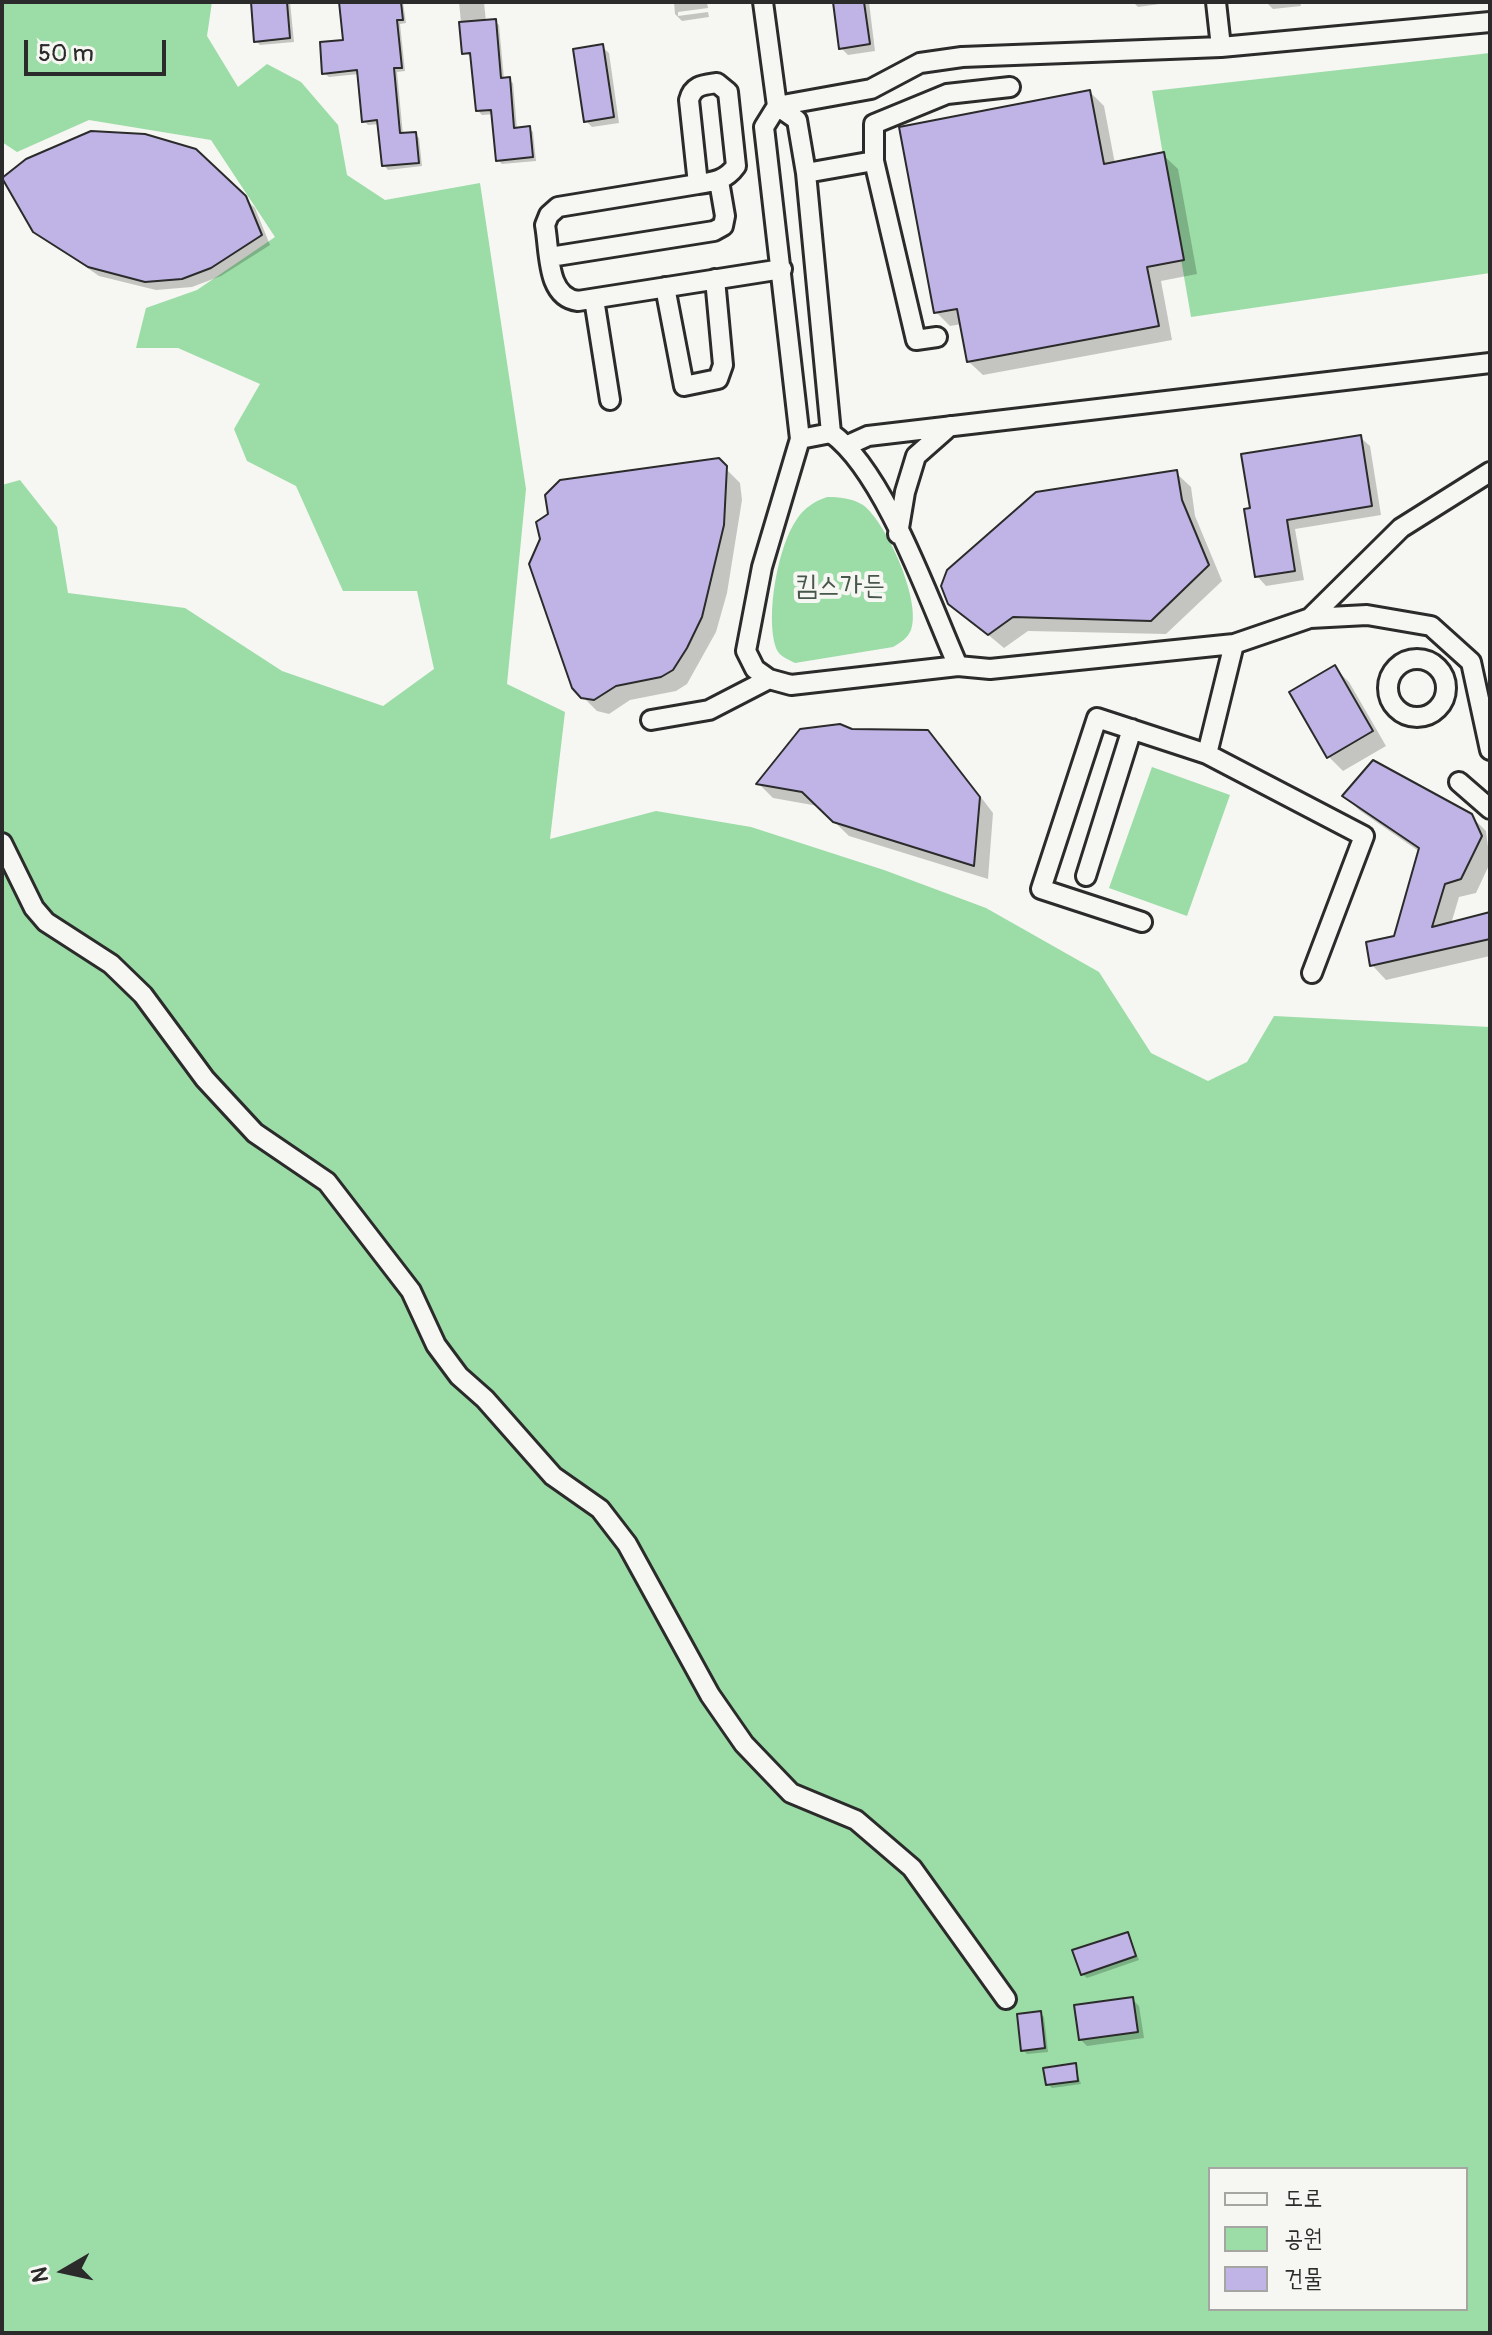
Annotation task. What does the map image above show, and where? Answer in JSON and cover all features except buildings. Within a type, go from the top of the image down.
[{"type":"street","points":[[763,2],[777,106],[764,127],[800,439],[762,567],[746,651],[755,669],[769,679],[791,685],[958,666],[990,669],[1234,644],[1310,618],[1367,615],[1431,626],[1471,662],[1490,750]]},
{"type":"street","points":[[1216,2],[1221,47]]},
{"type":"street","points":[[777,106],[871,89],[920,63],[962,57],[1221,47],[1490,22]]},
{"type":"street","points":[[698,184],[689,100],[698,86],[717,83],[728,92],[736,166],[719,181],[558,207],[549,215],[545,225],[556,291],[565,300],[594,299],[782,269]]},
{"type":"street","points":[[937,337],[916,340],[874,161],[874,124],[947,94],[1010,87]]},
{"type":"street","points":[[777,106],[797,120],[806,173],[831,433]]},
{"type":"street","points":[[806,173],[874,161]]},
{"type":"street","points":[[550,257],[714,231],[723,226],[725,216],[719,181]]},
{"type":"street","points":[[665,287],[684,386],[718,379],[723,365],[715,279]]},
{"type":"street","points":[[594,299],[610,400]]},
{"type":"street","points":[[848,445],[868,436],[1490,363]]},
{"type":"street","points":[[898,534],[905,492],[916,456],[950,426]]},
{"type":"street","points":[[800,439],[831,433],[848,445],[898,534],[958,666]]},
{"type":"street","points":[[1310,618],[1401,528],[1490,472]]},
{"type":"street","points":[[1425,660],[1431,626]]},
{"type":"street","points":[[1207,754],[1234,644]]},
{"type":"street","points":[[651,720],[709,710],[769,679]]},
{"type":"street","points":[[1142,922],[1041,889],[1097,718],[1207,754],[1364,836],[1312,973]]},
{"type":"street","points":[[1086,876],[1132,729]]},
{"type":"street","points":[[1459,782],[1490,809]]},
{"type":"street","points":[[2,843],[34,908],[46,922],[111,964],[143,995],[205,1079],[255,1133],[327,1182],[411,1291],[436,1345],[459,1376],[485,1399],[553,1476],[600,1509],[627,1544],[710,1695],[744,1744],[791,1793],[856,1820],[912,1868],[1006,1999]]},
{"type":"green space","points":[[2,2],[212,2],[207,36],[238,87],[267,64],[301,82],[338,125],[347,175],[385,200],[480,183],[526,489],[507,684],[565,712],[550,839],[656,811],[751,827],[884,870],[986,908],[1099,972],[1151,1053],[1208,1081],[1247,1062],[1274,1016],[1490,1027],[1490,2333],[2,2333],[2,485],[20,480],[57,527],[68,593],[185,608],[282,671],[383,706],[434,669],[417,591],[343,591],[296,486],[247,461],[234,429],[260,384],[178,348],[136,348],[146,308],[197,290],[275,237],[211,140],[89,120],[17,152],[2,142]]},
{"type":"green space","points":[[1490,53],[1490,273],[1191,317],[1152,91]]},
{"type":"green space","name":"킴스가든","points":[[827,497],[845,498],[863,505],[882,528],[907,583],[912,601],[911,630],[893,647],[795,663],[776,648],[772,618],[775,582],[784,546],[797,519],[810,505]]},
{"type":"green space","points":[[1152,767],[1230,795],[1187,916],[1109,888]]}]
